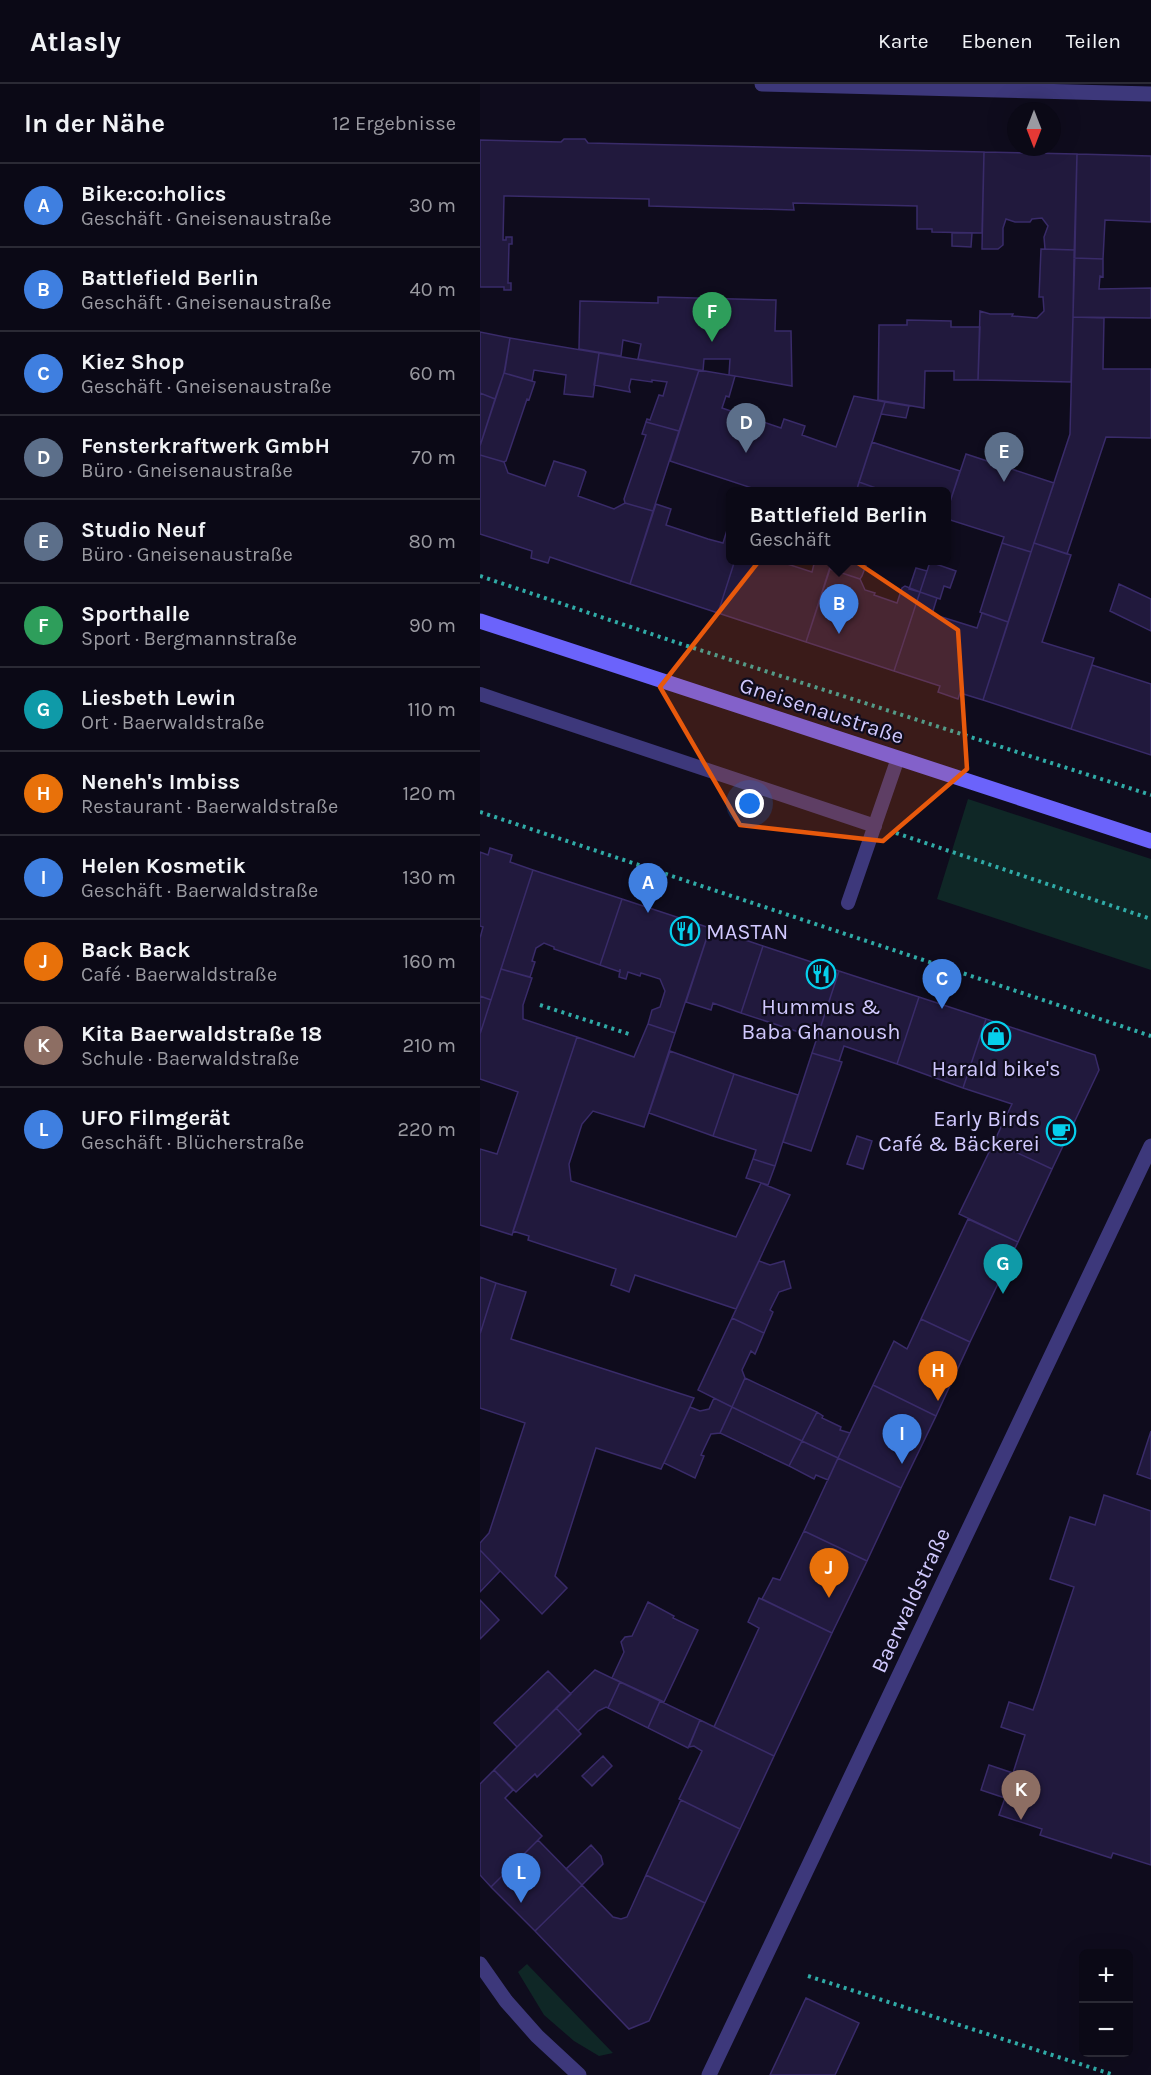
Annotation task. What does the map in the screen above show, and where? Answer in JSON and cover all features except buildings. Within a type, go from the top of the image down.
[{"type":"main road","name":"Gneisenaustraße","points":[[480,621],[1151,841]]},
{"type":"street","points":[[762,84],[1151,94]]},
{"type":"street","name":"Baerwaldstraße","points":[[710,2075],[1151,1146]]},
{"type":"street","points":[[480,1964],[506,2001],[537,2036],[579,2075]]},
{"type":"lane","points":[[480,694],[875,826]]},
{"type":"lane","points":[[848,903],[897,758]]},
{"type":"path","points":[[480,576],[675,642],[1151,795]]},
{"type":"path","points":[[480,812],[1151,1036]]},
{"type":"path","points":[[875,826],[1151,919]]},
{"type":"path","points":[[540,1005],[629,1034]]},
{"type":"path","points":[[808,1976],[1114,2075]]},
{"type":"highlighted area","points":[[792,519],[958,630],[967,769],[883,841],[740,825],[660,687]]},
{"type":"green space","points":[[968,799],[1151,859],[1151,970],[937,899]]},
{"type":"green space","points":[[527,1964],[613,2053],[599,2056],[574,2041],[544,2015],[518,1972]]},
{"type":"place","name":"Sporthalle","points":[[712,342]]},
{"type":"place","name":"Fensterkraftwerk GmbH","points":[[746,453]]},
{"type":"place","name":"Studio Neuf","points":[[1004,482]]},
{"type":"place","name":"Battlefield Berlin","points":[[839,634]]},
{"type":"place","name":"Bike:co:holics","points":[[648,913]]},
{"type":"place","name":"MASTAN","points":[[685,931]]},
{"type":"place","name":"Hummus & Baba Ghanoush","points":[[821,974]]},
{"type":"place","name":"Kiez Shop","points":[[942,1009]]},
{"type":"place","name":"Harald bike's","points":[[996,1036]]},
{"type":"place","name":"Early Birds Café & Bäckerei","points":[[1061,1131]]},
{"type":"place","name":"Liesbeth Lewin","points":[[1003,1294]]},
{"type":"place","name":"Neneh's Imbiss","points":[[938,1401]]},
{"type":"place","name":"Helen Kosmetik","points":[[902,1464]]},
{"type":"place","name":"Back Back","points":[[829,1598]]},
{"type":"place","name":"Kita Baerwaldstraße 18","points":[[1021,1820]]},
{"type":"place","name":"UFO Filmgerät","points":[[521,1903]]}]
